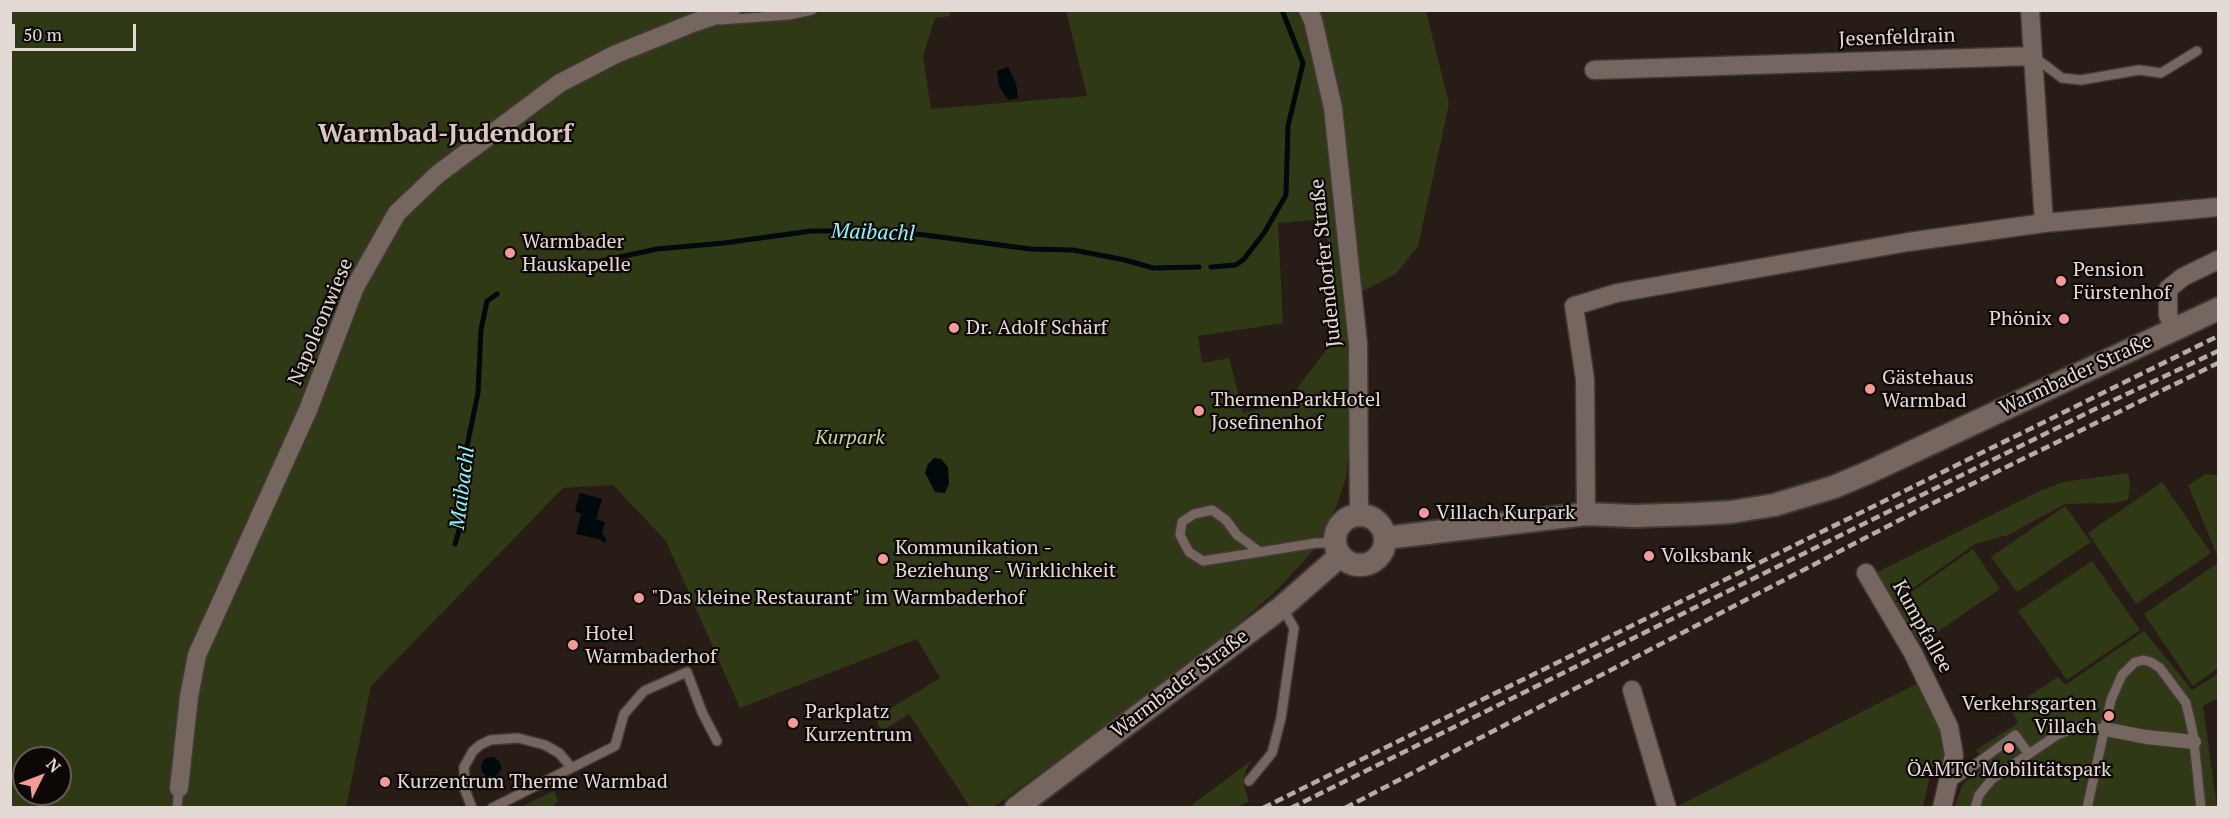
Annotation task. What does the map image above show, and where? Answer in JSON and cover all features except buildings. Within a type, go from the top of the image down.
[{"type":"street","name":"Napoleonwiese","points":[[179,788],[189,697],[197,655],[308,410],[355,287],[397,213],[438,174],[560,82],[616,54],[731,10]]},
{"type":"street","name":"Judendorfer Straße","points":[[1308,10],[1313,20],[1333,108],[1358,344],[1359,515]]},
{"type":"street","points":[[2030,10],[2044,223]]},
{"type":"street","name":"Jesenfeldrain","points":[[1594,70],[2033,56]]},
{"type":"street","points":[[1586,514],[1585,379],[1574,306],[1617,292],[1908,242],[2044,223],[2218,207]]},
{"type":"street","points":[[2174,329],[2168,315],[2168,289],[2183,277],[2218,260]]},
{"type":"street","name":"Warmbader Straße","points":[[1385,538],[1586,514],[1634,516],[1731,512],[1774,505],[1834,487],[2218,309]]},
{"type":"street","points":[[1332,546],[1354,565],[1370,564],[1382,554],[1384,531],[1374,519],[1359,515]]},
{"type":"street","name":"Warmbader Straße","points":[[1016,807],[1282,607],[1332,546],[1340,525],[1352,516],[1359,515]]},
{"type":"street","name":"Kumpfallee","points":[[1866,573],[1913,653],[1949,727],[1954,755],[1942,807]]},
{"type":"street","points":[[1632,690],[1667,807]]},
{"type":"street","points":[[2105,729],[2146,737],[2194,742]]},
{"type":"lane","points":[[693,23],[789,15],[812,10]]},
{"type":"lane","points":[[2033,56],[2062,78],[2081,80],[2139,70],[2161,73],[2197,51]]},
{"type":"lane","points":[[1260,552],[1237,535],[1226,520],[1212,510],[1194,514],[1182,522],[1180,535],[1189,552],[1203,561],[1260,552],[1332,546]]},
{"type":"lane","points":[[1249,781],[1272,753],[1281,718],[1294,628],[1282,607]]},
{"type":"lane","points":[[2086,807],[2111,700],[2122,675],[2135,662],[2143,660],[2160,668],[2186,703],[2194,742],[2201,807]]},
{"type":"lane","points":[[492,807],[615,746],[624,714],[644,690],[687,672],[702,712],[717,741]]},
{"type":"lane","points":[[1975,807],[1985,786],[2069,729],[2085,726],[2105,729]]},
{"type":"lane","points":[[1947,786],[2015,735],[2029,754]]},
{"type":"lane","points":[[472,807],[465,790],[464,767],[473,751],[490,740],[518,738],[545,745],[559,753],[571,767]]},
{"type":"lane","points":[[177,807],[179,788]]},
{"type":"green space","name":"Kurpark","points":[[1066,10],[1426,11],[1449,104],[1418,246],[1396,274],[1349,298],[1354,409],[1346,477],[1337,505],[1312,552],[1278,589],[1235,627],[1138,702],[994,807],[970,807],[909,714],[882,731],[875,718],[940,678],[917,639],[740,708],[666,541],[613,485],[563,488],[371,686],[346,807],[11,807],[10,11],[951,11],[950,16],[935,18],[923,56],[931,109],[1087,96]],"holes":[[[1325,219],[1338,334],[1286,403],[1243,413],[1229,358],[1202,363],[1198,336],[1283,323],[1278,223]]]},
{"type":"green space","points":[[2128,473],[2130,483],[2128,500],[2114,503],[2065,504],[2008,535],[1975,544],[1888,606],[1876,573],[2040,491],[2063,482]]},
{"type":"green space","points":[[2206,474],[2218,476],[2218,557],[2188,485]]},
{"type":"green space","points":[[2162,482],[2211,553],[2136,604],[2088,533]]},
{"type":"green space","points":[[2065,506],[2091,542],[2017,592],[1991,557]]},
{"type":"green space","points":[[1973,549],[2000,589],[1921,643],[1893,605]]},
{"type":"green space","points":[[2092,561],[2140,630],[2067,680],[2018,611]]},
{"type":"green space","points":[[2218,563],[2218,668],[2193,686],[2144,614]]},
{"type":"green space","name":"Verkehrsgarten Villach","points":[[2144,631],[2192,690],[2218,674],[2218,698],[2203,706],[2217,807],[1954,808],[1963,784],[1986,765],[1976,750],[2018,723],[2010,708],[2058,677],[2065,685]]},
{"type":"green space","points":[[1920,682],[1943,727],[1943,767],[1932,767],[1923,807],[1682,808],[1680,805]]},
{"type":"green space","points":[[1252,760],[1246,770],[1243,783],[1249,801],[1237,807],[1189,807]]},
{"type":"green space","points":[[554,791],[558,801],[552,807],[521,807]]},
{"type":"shaded area","points":[[1008,67],[1016,83],[1018,98],[1008,100],[999,86],[997,71]]},
{"type":"shaded area","points":[[934,458],[941,459],[948,467],[949,484],[945,493],[935,492],[925,473],[928,464]]},
{"type":"shaded area","points":[[580,493],[602,499],[596,519],[605,522],[602,532],[607,541],[604,543],[599,539],[576,534],[581,514],[575,511]]},
{"type":"shaded area","points":[[487,757],[495,757],[501,763],[501,771],[495,777],[487,777],[481,771],[481,763]]},
{"type":"waterway","name":"Maibachl","points":[[1211,267],[1236,265],[1244,259],[1264,233],[1286,195],[1288,126],[1303,63],[1282,10]]},
{"type":"waterway","name":"Maibachl","points":[[546,271],[657,249],[724,243],[811,231],[877,231],[925,235],[1030,249],[1073,250],[1153,268],[1199,267]]},
{"type":"waterway","name":"Maibachl","points":[[455,544],[464,514],[461,475],[478,393],[481,330],[487,301],[497,294]]},
{"type":"railway","points":[[1263,808],[2218,336]]},
{"type":"railway","points":[[1291,808],[2093,410],[2218,351]]},
{"type":"railway","points":[[1345,808],[1919,510],[2218,363]]},
{"type":"place","name":"Warmbader Hauskapelle","points":[[510,253]]},
{"type":"place","name":"Pension Fürstenhof","points":[[2061,281]]},
{"type":"place","name":"Phönix","points":[[2064,319]]},
{"type":"place","name":"Dr. Adolf Schärf","points":[[954,328]]},
{"type":"place","name":"Gästehaus Warmbad","points":[[1870,389]]},
{"type":"place","name":"ThermenParkHotel Josefinenhof","points":[[1199,411]]},
{"type":"place","name":"Villach Kurpark","points":[[1424,513]]},
{"type":"place","name":"Volksbank","points":[[1649,556]]},
{"type":"place","name":"Kommunikation - Beziehung - Wirklichkeit","points":[[883,559]]},
{"type":"place","name":"\"Das kleine Restaurant\" im Warmbaderhof","points":[[639,598]]},
{"type":"place","name":"Hotel Warmbaderhof","points":[[573,645]]},
{"type":"place","name":"Verkehrsgarten Villach","points":[[2109,716]]},
{"type":"place","name":"Parkplatz Kurzentrum","points":[[793,723]]},
{"type":"place","name":"ÖAMTC Mobilitätspark","points":[[2009,748]]},
{"type":"place","name":"Kurzentrum Therme Warmbad","points":[[385,782]]},
{"type":"district","name":"Warmbad-Judendorf","points":[[445,135]]}]
